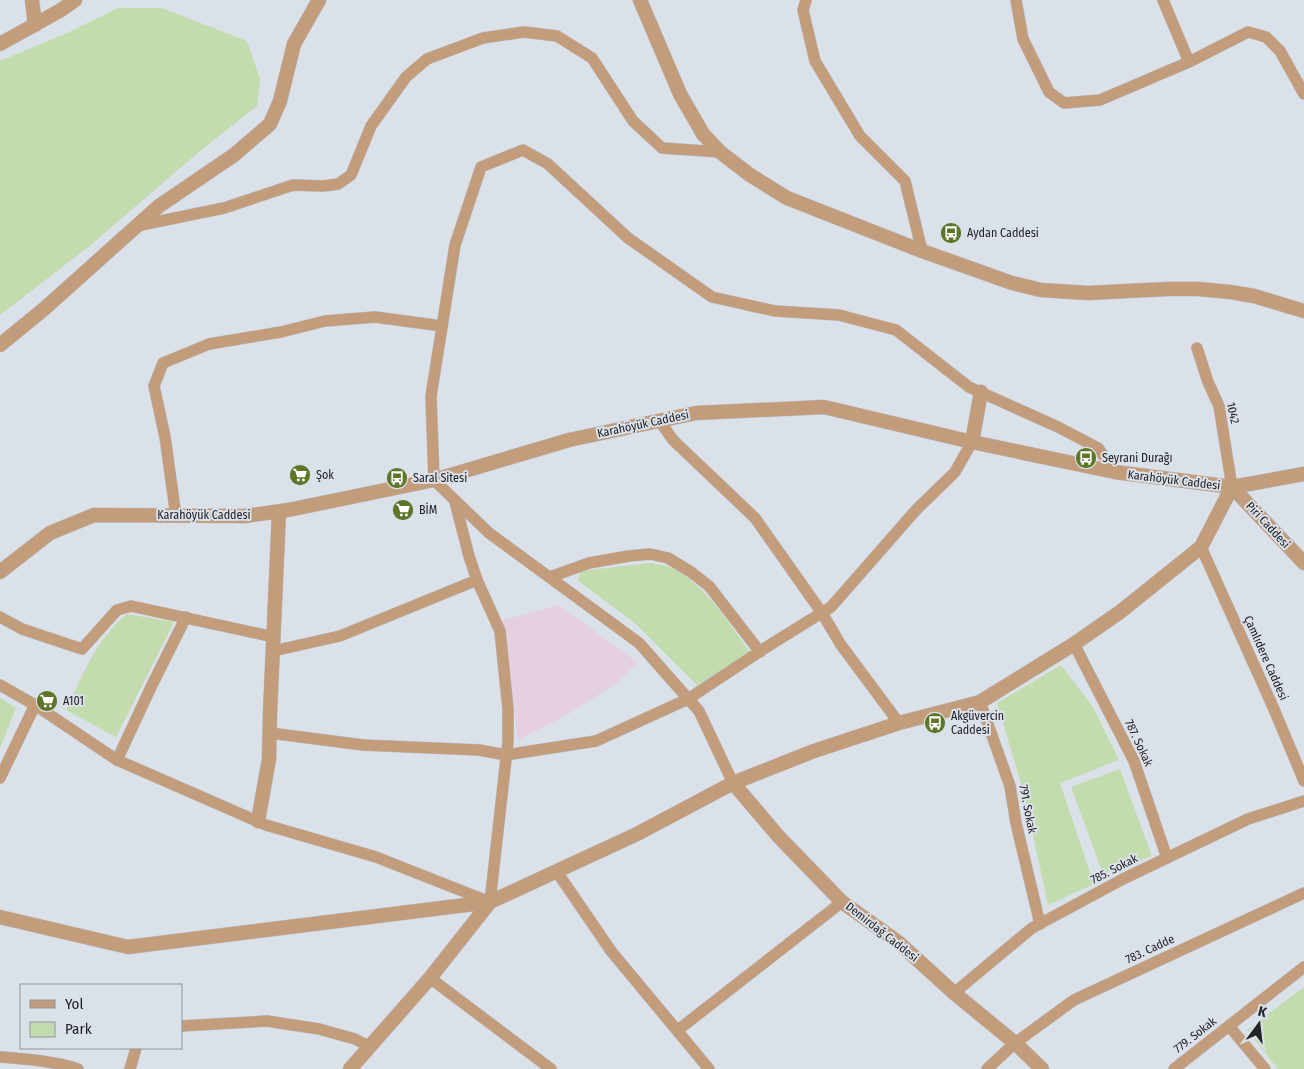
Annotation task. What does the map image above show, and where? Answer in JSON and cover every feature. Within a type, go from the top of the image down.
[{"type":"street","points":[[32,0],[35,25]]},
{"type":"street","points":[[0,44],[61,10],[75,0]]},
{"type":"street","points":[[0,345],[44,309],[159,206],[234,154],[270,124],[280,101],[294,44],[319,0]]},
{"type":"street","points":[[640,0],[680,94],[703,134],[720,152],[750,175],[787,198],[1012,283],[1041,290],[1088,293],[1198,289],[1254,296],[1304,310]]},
{"type":"street","points":[[806,0],[803,10],[815,61],[860,136],[904,181],[922,250]]},
{"type":"street","points":[[1016,0],[1023,39],[1049,92],[1064,103],[1100,100],[1189,62],[1248,32],[1266,37],[1280,51],[1304,94]]},
{"type":"street","points":[[1163,0],[1189,62]]},
{"type":"street","points":[[136,226],[224,208],[293,185],[323,186],[338,184],[351,175],[371,126],[406,77],[427,59],[483,38],[524,32],[557,36],[592,58],[633,121],[662,148],[720,152]]},
{"type":"street","points":[[734,783],[699,711],[640,643],[489,533],[434,480],[431,396],[455,245],[481,167],[522,150],[548,164],[628,238],[712,297],[775,311],[839,315],[896,330],[969,387],[1058,427],[1098,448],[1115,472]]},
{"type":"street","points":[[176,516],[165,437],[154,386],[164,363],[209,344],[281,332],[325,321],[376,317],[442,326]]},
{"type":"street","name":"1042","points":[[1197,348],[1208,382],[1219,406],[1232,487]]},
{"type":"street","points":[[270,733],[363,745],[479,750],[506,755],[596,740],[688,699],[831,607],[916,510],[955,472],[972,442],[981,392]]},
{"type":"street","name":"Karahöyük Caddesi","points":[[0,572],[50,533],[94,515],[245,516],[279,512],[434,480],[569,440],[696,412],[824,407],[972,442],[1115,472],[1232,487],[1304,474]]},
{"type":"street","points":[[659,420],[673,440],[755,518],[822,613],[842,645],[899,723]]},
{"type":"street","points":[[0,917],[128,947],[490,902],[637,834],[734,783],[814,751],[899,723],[980,702],[1074,644],[1120,612],[1201,547],[1232,487]]},
{"type":"street","name":"Piri Caddesi","points":[[1232,487],[1304,563]]},
{"type":"street","points":[[350,1069],[430,978],[490,902],[508,741],[508,709],[500,632],[477,580],[455,502]]},
{"type":"street","points":[[258,822],[269,759],[279,512]]},
{"type":"street","name":"Çamlıdere Caddesi","points":[[1201,547],[1274,707],[1304,781]]},
{"type":"street","points":[[550,578],[589,563],[629,556],[650,554],[668,558],[709,586],[760,652]]},
{"type":"street","points":[[273,651],[340,636],[477,580]]},
{"type":"street","points":[[0,616],[22,629],[82,649],[117,610],[131,606],[274,637]]},
{"type":"street","points":[[117,760],[186,617]]},
{"type":"street","name":"787. Sokak","points":[[1074,644],[1134,761],[1167,858]]},
{"type":"street","points":[[0,685],[35,705],[117,760],[258,822],[376,857],[490,902]]},
{"type":"street","name":"791. Sokak","points":[[980,702],[1010,786],[1016,823],[1040,924]]},
{"type":"street","points":[[0,778],[35,705]]},
{"type":"street","name":"Demirdağ Caddesi","points":[[734,783],[779,837],[842,902],[898,942],[954,993],[1015,1043],[1042,1069]]},
{"type":"street","name":"785. Sokak","points":[[954,993],[1032,928],[1123,879],[1248,820],[1304,801]]},
{"type":"street","points":[[556,872],[611,951],[709,1069]]},
{"type":"street","name":"783. Cadde","points":[[987,1069],[1015,1043],[1074,1000],[1304,893]]},
{"type":"street","points":[[678,1030],[842,902]]},
{"type":"street","name":"779. Sokak","points":[[1174,1069],[1304,967]]},
{"type":"street","points":[[430,978],[551,1069]]},
{"type":"street","points":[[182,1026],[267,1021],[319,1029],[355,1039],[370,1047]]},
{"type":"street","points":[[1229,1026],[1265,1069]]},
{"type":"street","points":[[130,1069],[136,1049]]},
{"type":"street","points":[[0,1057],[66,1065],[78,1069]]},
{"type":"shaded area","points":[[559,605],[638,663],[618,682],[567,715],[518,740],[503,620]]},
{"type":"green space","points":[[118,8],[162,8],[247,41],[260,79],[257,106],[200,151],[87,248],[0,315],[0,61],[67,33]]},
{"type":"green space","points":[[650,563],[670,567],[694,583],[715,605],[750,652],[697,685],[636,624],[577,580],[581,571]]},
{"type":"green space","points":[[127,614],[174,622],[116,737],[66,710],[91,658],[116,624]]},
{"type":"green space","points":[[1061,665],[1093,707],[1119,760],[1060,783],[1094,884],[1048,905],[1025,797],[997,703]]},
{"type":"green space","points":[[0,698],[16,708],[0,748]]},
{"type":"green space","points":[[1120,769],[1152,856],[1103,874],[1071,787]]},
{"type":"green space","points":[[1304,987],[1304,1069],[1278,1069],[1247,1030]]},
{"type":"place","name":"Aydan Caddesi","points":[[951,233]]},
{"type":"place","name":"Seyrani Durağı","points":[[1086,458]]},
{"type":"place","name":"Şok","points":[[300,475]]},
{"type":"place","name":"Saral Sitesi","points":[[397,478]]},
{"type":"place","name":"BİM","points":[[403,510]]},
{"type":"place","name":"A101","points":[[47,701]]},
{"type":"place","name":"Akgüvercin Caddesi","points":[[935,723]]}]
